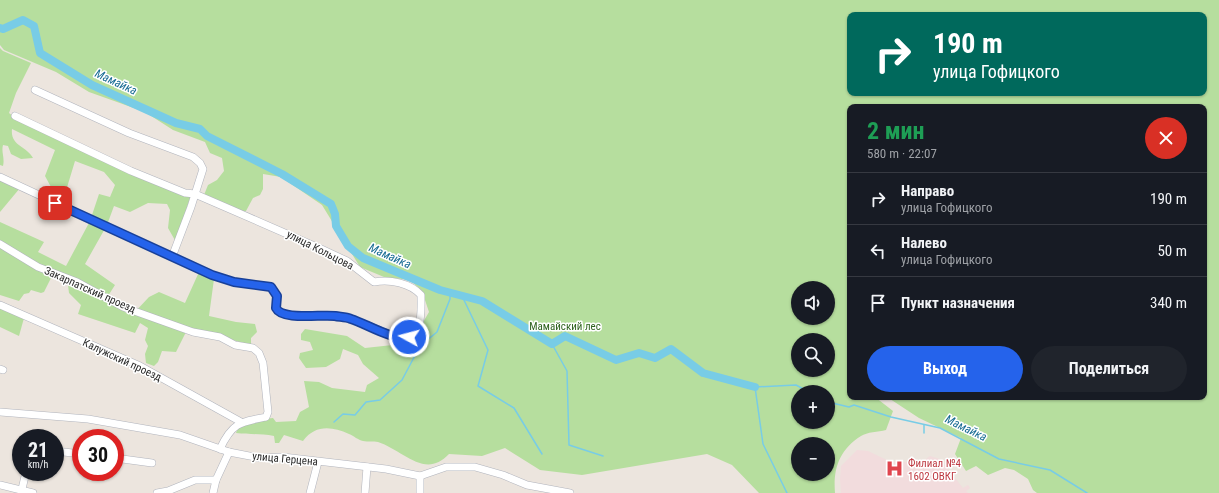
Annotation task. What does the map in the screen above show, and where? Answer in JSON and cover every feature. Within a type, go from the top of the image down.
[{"type":"street","points":[[0,177],[172,258],[203,169],[200,163],[193,157],[129,133],[35,90]]},
{"type":"street","name":"улица Кольцова","points":[[15,116],[131,171],[185,193],[195,194],[319,248],[347,261],[374,282],[385,280],[414,287],[421,295],[421,323],[414,335],[399,338],[350,318],[330,315],[300,316],[282,314],[276,308],[277,296],[271,287],[234,282],[212,275],[172,258]]},
{"type":"street","name":"Закарпатский проезд","points":[[0,244],[38,267],[77,282],[123,307],[192,332],[220,337],[235,345],[253,348],[259,354],[263,363],[268,412],[266,417],[241,422]]},
{"type":"street","name":"Калужский проезд","points":[[0,305],[140,366],[241,422]]},
{"type":"street","name":"улица Герцена","points":[[0,412],[88,419],[180,435],[229,452],[260,458],[283,457],[386,469],[420,476]]},
{"type":"street","points":[[220,449],[231,430],[241,422]]},
{"type":"street","points":[[213,493],[216,480],[229,452]]},
{"type":"street","points":[[124,459],[152,463]]},
{"type":"street","points":[[310,493],[318,462]]},
{"type":"street","points":[[365,493],[367,467]]},
{"type":"street","points":[[420,493],[420,476],[446,467],[475,467],[503,475],[527,485],[570,493]]},
{"type":"street","points":[[157,493],[168,491],[195,480],[216,480]]},
{"type":"street","points":[[22,489],[24,481]]},
{"type":"street","points":[[0,485],[22,489],[33,493]]},
{"type":"shaded area","name":"Филиал №4 1602 ОВКГ","points":[[857,450],[868,451],[889,461],[921,463],[930,456],[940,459],[963,488],[968,485],[970,488],[966,491],[968,493],[841,493],[841,466]]},
{"type":"green space","name":"Мамайский лес","points":[[0,0],[1219,0],[1219,493],[1037,493],[1033,490],[1028,479],[1014,470],[1005,468],[988,475],[976,466],[966,471],[955,454],[961,438],[919,418],[892,400],[1207,400],[1207,104],[847,104],[847,400],[879,400],[893,411],[886,430],[863,435],[847,447],[839,461],[835,476],[835,437],[791,437],[791,481],[835,481],[835,493],[759,493],[732,465],[707,454],[582,475],[540,470],[505,448],[482,456],[449,454],[440,461],[431,464],[423,464],[414,461],[378,442],[361,440],[342,431],[330,428],[324,428],[313,432],[303,441],[284,435],[279,443],[275,443],[274,436],[236,433],[238,428],[246,422],[273,418],[276,422],[296,421],[300,412],[309,407],[304,381],[319,382],[332,388],[365,392],[367,385],[379,378],[363,364],[358,355],[343,349],[340,359],[326,367],[306,368],[299,358],[300,353],[313,350],[310,342],[301,340],[301,334],[305,329],[347,336],[365,348],[411,343],[429,312],[422,291],[410,280],[384,277],[360,267],[322,205],[281,177],[263,174],[263,189],[260,195],[253,198],[246,211],[239,211],[204,195],[208,185],[217,180],[224,171],[222,158],[210,153],[205,142],[173,130],[145,112],[89,92],[56,72],[4,50],[0,45]]},
{"type":"green space","points":[[0,48],[3,51],[31,63],[16,93],[9,113],[14,117],[191,195],[176,242],[168,228],[170,210],[167,204],[148,203],[130,212],[114,206],[107,225],[85,264],[115,285],[108,296],[108,300],[128,314],[133,314],[149,297],[159,292],[185,303],[199,272],[214,279],[209,316],[236,322],[255,324],[257,332],[251,338],[251,345],[188,328],[176,352],[162,351],[158,362],[154,366],[146,363],[145,354],[148,346],[145,340],[148,328],[140,323],[135,333],[78,314],[81,305],[69,293],[68,285],[52,276],[44,292],[41,293],[31,290],[29,293],[24,294],[19,301],[0,295],[0,222],[44,242],[38,252],[66,266],[90,221],[99,194],[110,197],[115,185],[104,172],[75,161],[62,204],[47,196],[51,187],[45,176],[55,150],[12,129],[12,135],[16,142],[33,158],[21,159],[11,154],[8,146],[3,145],[3,166],[0,165]]},
{"type":"green space","points":[[0,179],[20,188],[0,212]]},
{"type":"green space","points":[[0,307],[24,318],[19,336],[0,327]]},
{"type":"waterway","name":"Мамайка","points":[[0,28],[3,29],[23,20],[34,26],[40,53],[92,85],[176,123],[200,129],[207,136],[282,174],[331,204],[335,214],[336,226],[348,246],[363,258],[440,290],[482,301],[552,344],[565,336],[616,360],[639,353],[655,358],[671,349],[703,373],[755,387]]},
{"type":"waterway","points":[[334,422],[343,414],[355,415],[366,402],[380,400],[402,380],[420,346],[437,332],[450,299],[450,292]]},
{"type":"waterway","points":[[462,296],[488,350],[478,386],[514,408],[542,454]]},
{"type":"waterway","points":[[552,344],[567,371],[569,445],[603,456]]},
{"type":"waterway","name":"Мамайка","points":[[787,493],[763,444],[755,387],[791,385]]},
{"type":"waterway","name":"Мамайка","points":[[835,404],[849,407],[854,405],[891,417],[940,428],[999,459],[1050,470],[1087,493]]},
{"type":"waterway","points":[[924,425],[924,433]]},
{"type":"place","name":"Филиал №4 1602 ОВКГ","points":[[895,469]]},
{"type":"route","points":[[55,203],[172,258],[212,275],[234,282],[271,287],[277,296],[277,311],[282,314],[300,316],[330,315],[350,318],[399,338],[404,339],[409,337]]}]
